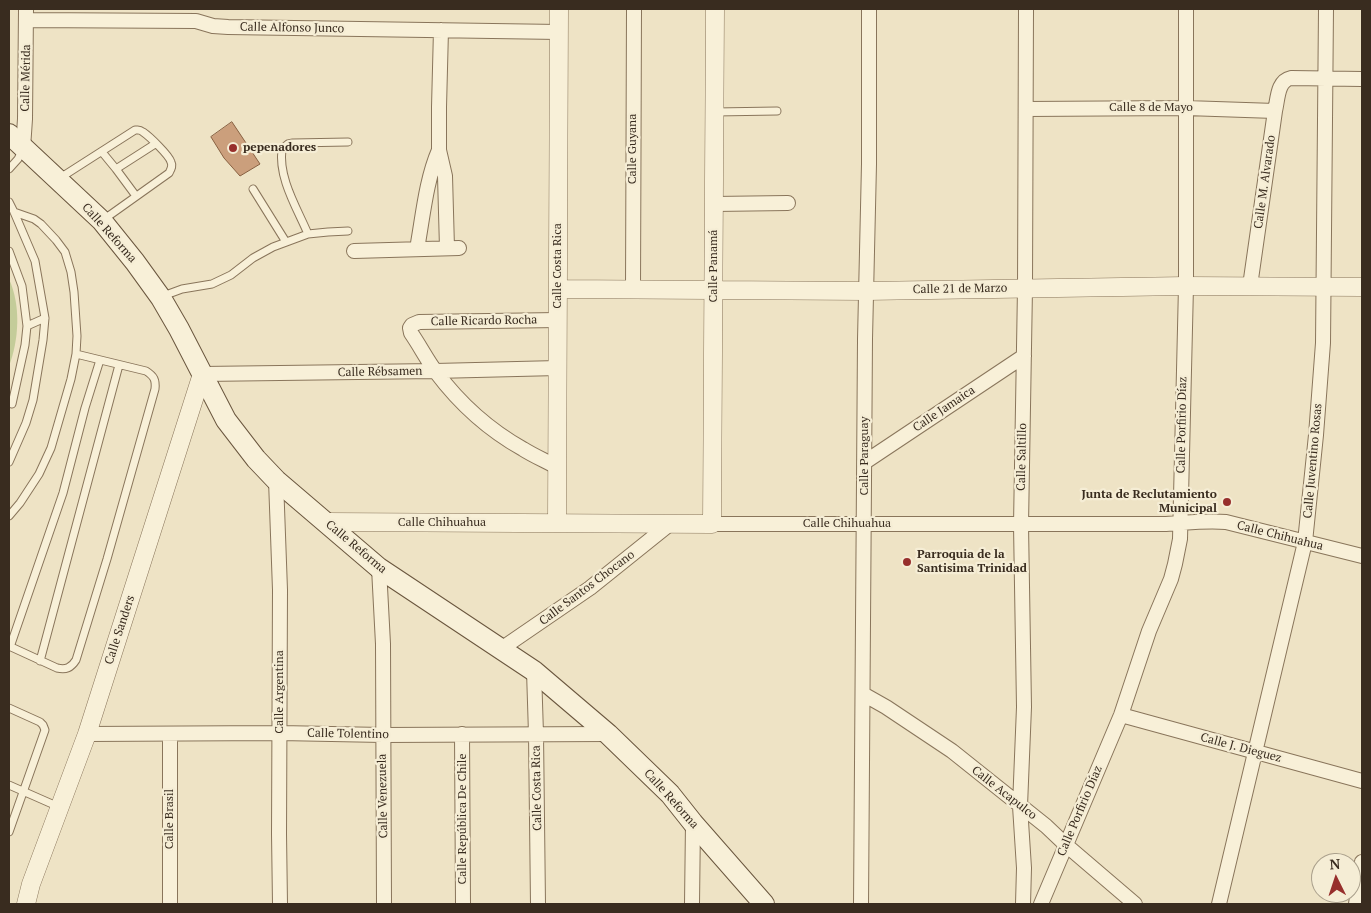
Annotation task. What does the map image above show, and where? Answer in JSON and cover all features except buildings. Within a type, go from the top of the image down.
[{"type":"main road","name":"Calle Reforma","points":[[9,134],[102,221],[136,262],[161,298],[226,420],[256,459],[276,480],[380,568],[534,671],[608,734],[670,794],[764,904]]},
{"type":"street","name":"Calle Costa Rica","points":[[557,523],[559,9]]},
{"type":"street","name":"Calle Guyana","points":[[633,288],[634,9]]},
{"type":"street","name":"Calle Panamá","points":[[712,524],[715,9]]},
{"type":"street","name":"Calle Paraguay","points":[[861,904],[869,9]]},
{"type":"street","name":"Calle Saltillo","points":[[1023,904],[1024,868],[1020,806],[1024,706],[1021,525],[1025,288],[1026,9]]},
{"type":"street","name":"Calle Porfirio Díaz","points":[[1041,904],[1120,715],[1171,579],[1180,539],[1186,286],[1186,9]]},
{"type":"street","name":"Calle Juventino Rosas","points":[[1219,904],[1305,542],[1323,343],[1326,9]]},
{"type":"street","name":"Calle Alfonso Junco","points":[[26,14],[196,15],[213,26],[228,27],[559,32]]},
{"type":"street","name":"Calle Mérida","points":[[23,148],[26,14]]},
{"type":"street","points":[[354,251],[453,248],[445,176],[439,150],[441,30]]},
{"type":"street","points":[[1325,78],[1362,79]]},
{"type":"street","name":"Calle M. Alvarado","points":[[1250,286],[1280,86],[1286,79],[1325,78]]},
{"type":"street","name":"Calle 8 de Mayo","points":[[1026,108],[1186,108],[1275,111]]},
{"type":"street","points":[[417,249],[430,177],[434,160],[439,150]]},
{"type":"street","points":[[714,204],[788,203]]},
{"type":"street","name":"Calle 21 de Marzo","points":[[558,288],[866,291],[1186,286],[1362,287]]},
{"type":"street","name":"Calle Ricardo Rocha","points":[[557,467],[523,450],[485,423],[463,403],[435,371],[411,333],[410,328],[415,323],[558,320]]},
{"type":"street","name":"Calle Jamaica","points":[[865,462],[1024,356]]},
{"type":"street","name":"Calle Rébsamen","points":[[202,374],[558,368]]},
{"type":"street","name":"Calle Sanders","points":[[26,904],[31,884],[87,734],[202,374]]},
{"type":"street","name":"Calle Argentina","points":[[276,480],[280,590],[280,904]]},
{"type":"street","name":"Calle Chihuahua","points":[[326,522],[1021,525],[1180,524],[1205,521],[1226,522],[1362,556]]},
{"type":"street","name":"Calle Santos Chocano","points":[[502,649],[590,588],[672,523]]},
{"type":"street","name":"Calle Venezuela","points":[[380,568],[384,904]]},
{"type":"street","name":"Calle Costa Rica","points":[[534,671],[538,904]]},
{"type":"street","name":"Calle Acapulco","points":[[862,694],[886,707],[952,751],[1046,826],[1135,904]]},
{"type":"street","name":"Calle J. Dieguez","points":[[1120,715],[1362,781]]},
{"type":"street","name":"Calle Tolentino","points":[[87,734],[608,734]]},
{"type":"street","name":"Calle Brasil","points":[[170,734],[170,904]]},
{"type":"street","name":"Calle República De Chile","points":[[462,734],[463,904]]},
{"type":"street","points":[[692,904],[693,823]]},
{"type":"street","points":[[1356,904],[1362,862]]},
{"type":"street","name":"Calle Sanders","points":[[15,904],[31,884]]},
{"type":"lane","points":[[714,112],[778,111]]},
{"type":"lane","points":[[58,180],[130,132],[138,130],[144,133],[169,157],[172,169],[102,221]]},
{"type":"lane","points":[[308,234],[288,186],[281,162],[282,149],[288,144],[293,143],[348,142]]},
{"type":"lane","points":[[116,169],[155,144]]},
{"type":"lane","points":[[9,169],[18,159],[23,148]]},
{"type":"lane","points":[[102,152],[136,196]]},
{"type":"lane","points":[[253,189],[286,242]]},
{"type":"lane","points":[[9,202],[35,261],[45,318],[34,400],[9,462]]},
{"type":"lane","points":[[9,516],[39,474],[51,448],[71,379],[77,336],[74,292],[65,252],[41,224],[34,219],[14,212]]},
{"type":"lane","points":[[161,298],[182,290],[212,284],[230,275],[253,258],[273,247],[308,234],[348,231]]},
{"type":"lane","points":[[9,251],[22,286],[27,326],[12,404]]},
{"type":"lane","points":[[27,326],[45,318]]},
{"type":"lane","points":[[76,354],[146,371],[152,374],[156,384],[107,559],[76,660],[71,666],[63,670],[10,646],[63,493],[85,408],[100,360]]},
{"type":"lane","points":[[40,661],[119,365]]},
{"type":"lane","points":[[9,708],[40,722],[45,730],[9,832]]},
{"type":"lane","points":[[9,785],[60,807]]},
{"type":"green space","points":[[9,279],[17,311],[17,334],[9,366]]},
{"type":"place","name":"pepenadores","points":[[233,148]]},
{"type":"place","name":"Junta de Reclutamiento Municipal","points":[[1227,502]]},
{"type":"place","name":"Parroquia de la Santisima Trinidad","points":[[907,562]]}]
